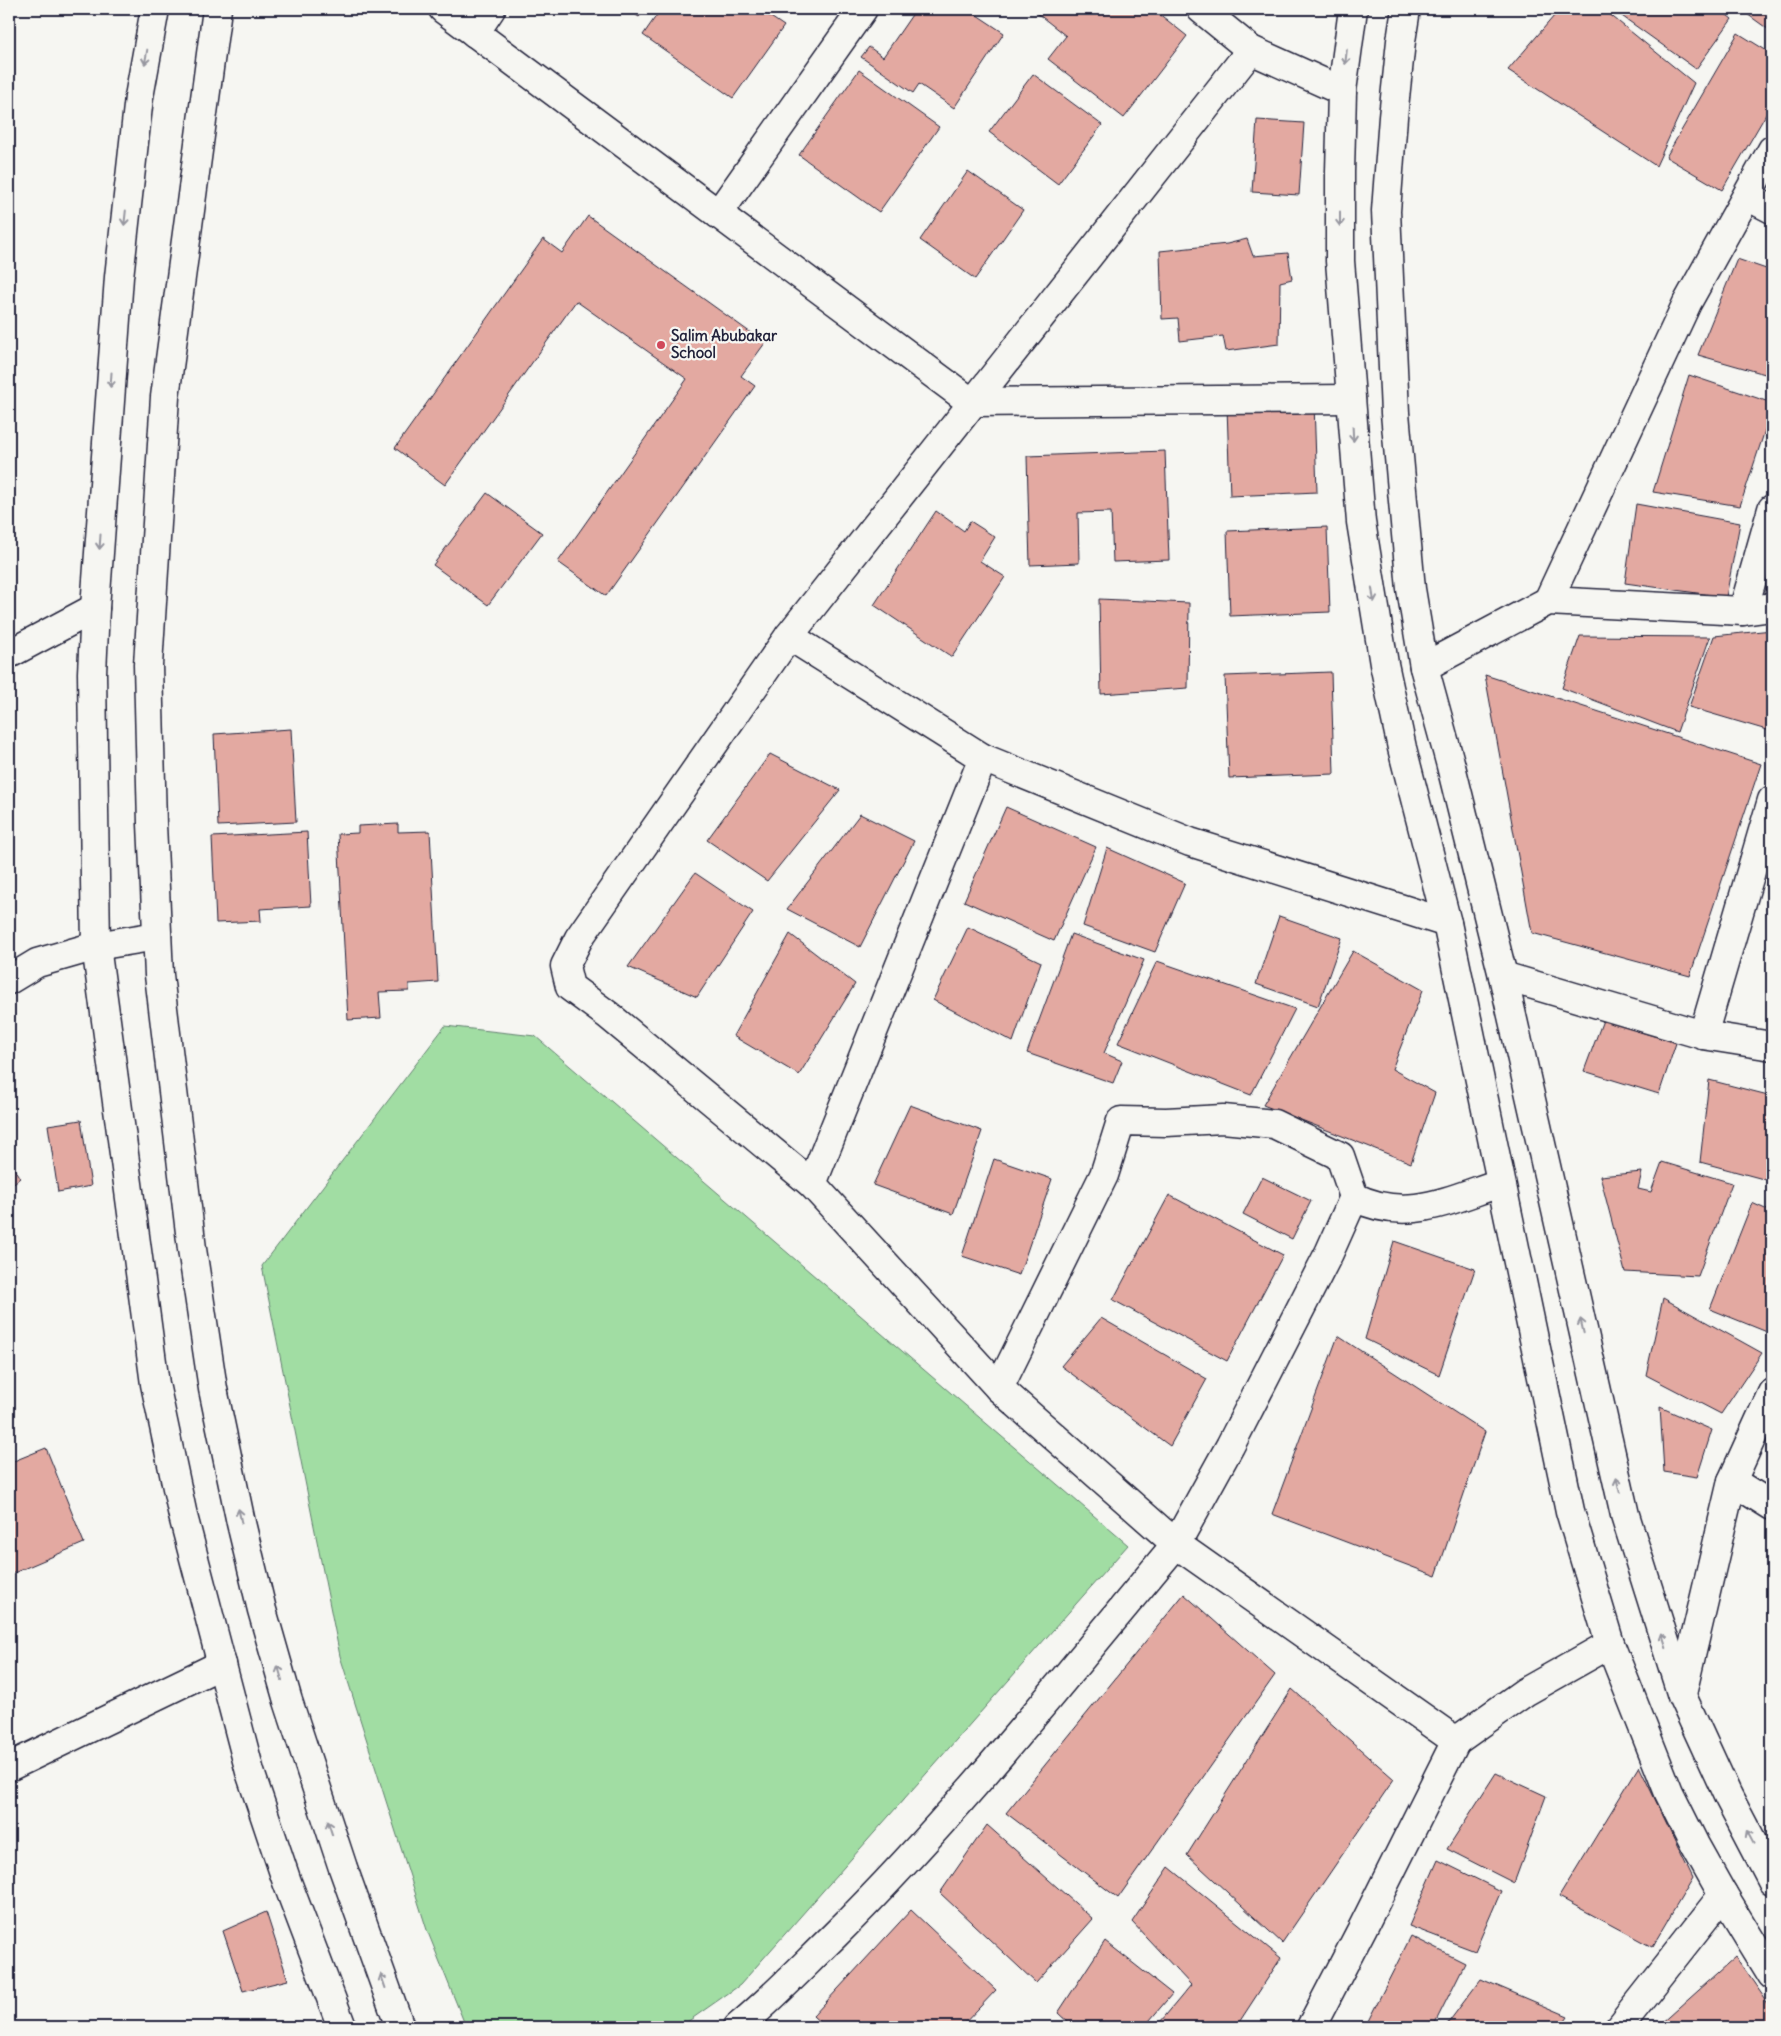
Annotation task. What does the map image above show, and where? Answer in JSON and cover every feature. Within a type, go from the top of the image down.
[{"type":"street","points":[[155,9],[139,97],[119,277],[95,608],[92,672],[96,946],[155,1384],[183,1516],[250,1772],[286,1882],[342,2027]]},
{"type":"street","points":[[217,9],[165,397],[148,665],[159,976],[192,1249],[213,1388],[241,1523],[262,1610],[288,1701],[400,2027]]},
{"type":"street","points":[[443,9],[971,402],[1351,399]]},
{"type":"street","points":[[475,33],[491,9]]},
{"type":"street","points":[[718,214],[863,9]]},
{"type":"street","points":[[1201,9],[1251,50],[1342,91]]},
{"type":"street","points":[[1353,9],[1342,91],[1340,260],[1361,522],[1384,664],[1402,748],[1447,923],[1570,1511],[1610,1644],[1669,1793],[1723,1895],[1772,1975]]},
{"type":"street","points":[[1406,9],[1393,117],[1386,211],[1396,413],[1411,589],[1424,667],[1504,976],[1625,1516],[1682,1696],[1728,1796],[1772,1880]]},
{"type":"street","points":[[1251,50],[788,636],[580,938],[565,966],[570,987],[812,1184],[999,1388],[1176,1544],[1456,1741]]},
{"type":"street","points":[[1548,601],[1688,303],[1772,150]]},
{"type":"street","points":[[1747,196],[1772,209]]},
{"type":"street","points":[[1743,610],[1772,509]]},
{"type":"street","points":[[1424,667],[1548,601],[1743,610],[1772,607]]},
{"type":"street","points":[[9,654],[95,608]]},
{"type":"street","points":[[788,636],[983,758],[1190,842],[1447,923]]},
{"type":"street","points":[[812,1184],[983,758]]},
{"type":"street","points":[[1703,1035],[1772,800]]},
{"type":"street","points":[[9,980],[37,963],[96,946],[157,936]]},
{"type":"street","points":[[1504,976],[1703,1035],[1772,1046]]},
{"type":"street","points":[[738,2027],[767,2018],[987,1771],[1176,1544],[1230,1446],[1329,1253],[1354,1197],[1340,1156],[1274,1124],[1223,1119],[1166,1122],[1121,1121],[1104,1175],[999,1388]]},
{"type":"street","points":[[1354,1197],[1389,1209],[1413,1210],[1500,1183]]},
{"type":"street","points":[[1682,1696],[1732,1481],[1772,1393]]},
{"type":"street","points":[[1732,1481],[1772,1506]]},
{"type":"street","points":[[1311,2027],[1456,1741],[1525,1692],[1610,1644]]},
{"type":"street","points":[[9,1767],[222,1664]]},
{"type":"street","points":[[1619,2027],[1723,1895]]},
{"type":"green space","points":[[445,1026],[535,1036],[1128,1545],[740,1985],[680,2027],[466,2027],[427,1930],[340,1656],[262,1266]]},
{"type":"building","points":[[627,9],[645,9],[639,17]]},
{"type":"building","points":[[661,9],[759,9],[784,26],[733,98],[643,35]]},
{"type":"building","points":[[916,9],[968,9],[1004,33],[954,108],[919,84],[913,93],[861,57],[869,47],[883,57]]},
{"type":"building","points":[[1034,9],[1153,9],[1187,36],[1124,118],[1048,59],[1066,36]]},
{"type":"building","points":[[1560,9],[1603,9],[1694,83],[1656,166],[1508,70]]},
{"type":"building","points":[[1612,9],[1719,9],[1732,19],[1696,69]]},
{"type":"building","points":[[1740,9],[1772,9],[1772,32]]},
{"type":"building","points":[[1738,33],[1772,54],[1772,104],[1722,190],[1666,157]]},
{"type":"building","points":[[859,70],[939,127],[879,212],[799,155]]},
{"type":"building","points":[[1033,74],[1102,125],[1058,184],[989,132]]},
{"type":"building","points":[[1257,120],[1304,123],[1299,195],[1252,192]]},
{"type":"building","points":[[968,171],[1023,210],[975,279],[920,240]]},
{"type":"building","points":[[588,216],[765,343],[741,376],[755,386],[606,596],[558,562],[687,379],[576,301],[445,485],[395,448],[543,239],[562,253]]},
{"type":"building","points":[[1247,239],[1253,256],[1288,253],[1292,279],[1280,282],[1279,344],[1226,351],[1223,336],[1180,341],[1178,318],[1162,319],[1160,251],[1227,244]]},
{"type":"building","points":[[1737,259],[1772,271],[1772,376],[1698,355]]},
{"type":"building","points":[[1689,375],[1772,403],[1772,409],[1740,506],[1653,492]]},
{"type":"building","points":[[1314,403],[1317,492],[1230,496],[1227,407]]},
{"type":"building","points":[[1165,451],[1169,560],[1113,562],[1111,512],[1078,513],[1079,563],[1030,565],[1027,456]]},
{"type":"building","points":[[487,493],[542,533],[488,605],[433,565]]},
{"type":"building","points":[[1636,504],[1740,523],[1726,597],[1625,583]]},
{"type":"building","points":[[936,511],[964,531],[970,521],[995,537],[980,561],[1005,577],[952,657],[874,605]]},
{"type":"building","points":[[1327,527],[1330,612],[1230,616],[1227,531]]},
{"type":"building","points":[[1099,599],[1189,603],[1188,688],[1101,694]]},
{"type":"building","points":[[1772,630],[1772,725],[1770,731],[1689,707],[1714,636]]},
{"type":"building","points":[[1580,636],[1710,637],[1677,732],[1562,688]]},
{"type":"building","points":[[1331,672],[1334,774],[1229,778],[1225,676]]},
{"type":"building","points":[[1485,675],[1761,764],[1690,976],[1532,933]]},
{"type":"building","points":[[291,729],[296,822],[218,826],[214,734]]},
{"type":"building","points":[[770,754],[840,790],[767,881],[707,840]]},
{"type":"building","points":[[1006,807],[1096,847],[1054,941],[964,901]]},
{"type":"building","points":[[860,814],[914,841],[860,947],[787,909]]},
{"type":"building","points":[[398,824],[398,832],[430,831],[438,982],[409,984],[409,991],[379,992],[381,1018],[348,1020],[338,834],[358,833],[358,826]]},
{"type":"building","points":[[307,832],[311,906],[260,909],[261,921],[216,923],[212,837]]},
{"type":"building","points":[[1107,848],[1185,883],[1155,952],[1083,926]]},
{"type":"building","points":[[695,873],[753,912],[697,997],[628,967]]},
{"type":"building","points":[[1279,916],[1342,938],[1318,1006],[1256,984]]},
{"type":"building","points":[[968,927],[1041,962],[1013,1042],[933,1000]]},
{"type":"building","points":[[790,934],[855,984],[799,1075],[733,1036]]},
{"type":"building","points":[[1071,934],[1144,960],[1104,1053],[1122,1061],[1113,1083],[1027,1053]]},
{"type":"building","points":[[1353,951],[1423,990],[1392,1069],[1435,1093],[1411,1163],[1263,1105]]},
{"type":"building","points":[[1157,961],[1295,1009],[1251,1095],[1118,1043]]},
{"type":"building","points":[[1603,1020],[1676,1043],[1659,1094],[1584,1071]]},
{"type":"building","points":[[1709,1080],[1772,1096],[1772,1153],[1767,1180],[1700,1162]]},
{"type":"building","points":[[910,1105],[982,1131],[953,1214],[873,1185]]},
{"type":"building","points":[[81,1120],[91,1186],[58,1192],[48,1125]]},
{"type":"building","points":[[994,1159],[1052,1179],[1019,1275],[962,1256]]},
{"type":"building","points":[[9,1161],[20,1178],[9,1187]]},
{"type":"building","points":[[1662,1162],[1732,1183],[1698,1276],[1625,1272],[1600,1176],[1642,1172],[1638,1189],[1651,1192]]},
{"type":"building","points":[[1262,1177],[1311,1201],[1292,1239],[1243,1214]]},
{"type":"building","points":[[1169,1195],[1283,1255],[1227,1361],[1113,1300]]},
{"type":"building","points":[[1752,1203],[1772,1212],[1772,1334],[1710,1309]]},
{"type":"building","points":[[1394,1241],[1475,1269],[1439,1375],[1365,1339]]},
{"type":"building","points":[[1663,1298],[1762,1353],[1721,1414],[1646,1375]]},
{"type":"building","points":[[1101,1318],[1207,1379],[1170,1446],[1061,1366]]},
{"type":"building","points":[[1338,1336],[1485,1432],[1436,1576],[1272,1514]]},
{"type":"building","points":[[1660,1407],[1712,1430],[1697,1477],[1664,1472]]},
{"type":"building","points":[[46,1448],[84,1543],[9,1575],[9,1463]]},
{"type":"building","points":[[1184,1594],[1275,1675],[1118,1898],[1006,1813]]},
{"type":"building","points":[[1292,1689],[1394,1779],[1282,1943],[1187,1855]]},
{"type":"building","points":[[1639,1766],[1693,1878],[1652,1947],[1559,1897]]},
{"type":"building","points":[[1496,1773],[1546,1796],[1514,1883],[1447,1849]]},
{"type":"building","points":[[987,1825],[1093,1919],[1036,1983],[940,1893]]},
{"type":"building","points":[[1438,1860],[1501,1891],[1475,1951],[1409,1926]]},
{"type":"building","points":[[1169,1867],[1281,1958],[1236,2027],[1156,2027],[1191,1985],[1132,1922]]},
{"type":"building","points":[[911,1910],[996,1990],[961,2027],[825,2027],[813,2016]]},
{"type":"building","points":[[266,1912],[288,1980],[243,1991],[223,1931]]},
{"type":"building","points":[[1411,1936],[1465,1963],[1433,2027],[1365,2027]]},
{"type":"building","points":[[1105,1941],[1172,1994],[1144,2027],[1073,2027],[1058,2013]]},
{"type":"building","points":[[1736,1957],[1772,2009],[1772,2027],[1664,2027],[1661,2024]]},
{"type":"building","points":[[1481,1979],[1568,2016],[1560,2027],[1445,2027]]},
{"type":"place","name":"Salim Abubakar School","points":[[661,345]]}]
